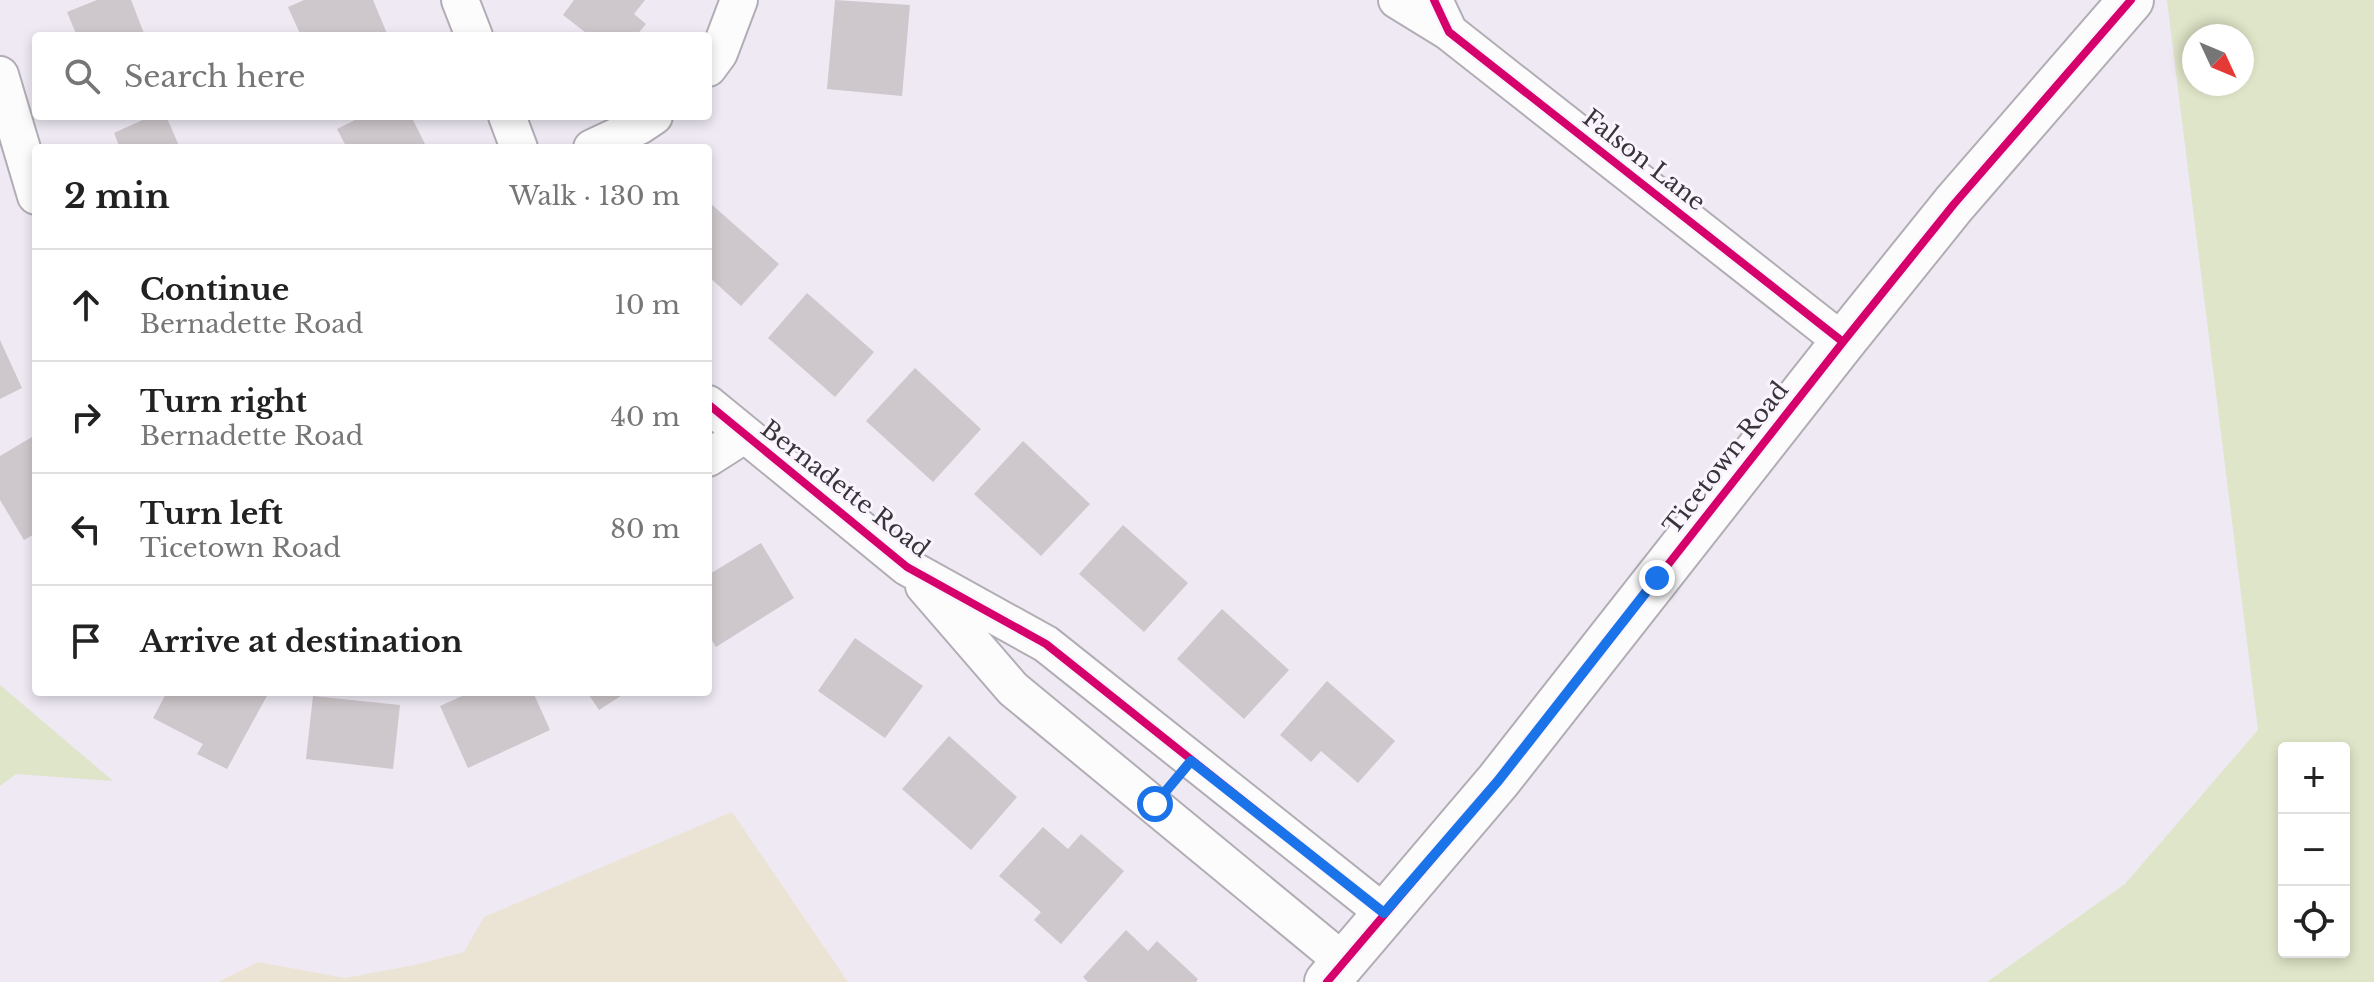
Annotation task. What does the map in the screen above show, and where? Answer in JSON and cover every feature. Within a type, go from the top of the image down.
[{"type":"street","points":[[460,0],[472,32]]},
{"type":"street","points":[[712,63],[719,53],[739,0]]},
{"type":"street","name":"Falson Lane","points":[[1397,0],[1442,16],[1843,342]]},
{"type":"street","name":"Ticetown Road","points":[[1335,972],[1498,781],[1954,204],[2131,0]]},
{"type":"street","points":[[0,75],[32,183]]},
{"type":"street","points":[[508,120],[518,144]]},
{"type":"street","points":[[601,144],[648,120]]},
{"type":"street","name":"Bernadette Road","points":[[712,407],[907,567],[1013,689],[1155,804],[1335,972]]},
{"type":"street","points":[[712,455],[744,435]]},
{"type":"street","name":"Bernadette Road","points":[[907,567],[1046,644],[1384,913]]},
{"type":"street","points":[[1155,804],[1191,761]]},
{"type":"green space","points":[[2167,0],[2374,0],[2374,982],[1987,982],[2125,884],[2258,730]]},
{"type":"green space","points":[[0,685],[113,781],[16,774],[0,786]]},
{"type":"sand","points":[[732,812],[848,982],[218,982],[258,962],[345,978],[464,952],[484,917]]},
{"type":"building","points":[[97,0],[131,0],[143,32],[75,32],[67,12]]},
{"type":"building","points":[[304,0],[373,0],[386,32],[299,32],[288,7]]},
{"type":"building","points":[[574,0],[645,0],[634,14],[646,24],[639,32],[585,32],[563,15]]},
{"type":"building","points":[[835,0],[910,5],[902,96],[827,89]]},
{"type":"building","points":[[142,120],[168,120],[178,144],[118,144],[114,133]]},
{"type":"building","points":[[355,120],[413,120],[425,144],[345,144],[337,129]]},
{"type":"building","points":[[712,205],[779,264],[741,306],[712,280]]},
{"type":"building","points":[[807,293],[874,352],[835,397],[768,338]]},
{"type":"building","points":[[0,340],[22,388],[0,399]]},
{"type":"building","points":[[915,368],[981,429],[933,482],[866,421]]},
{"type":"building","points":[[32,437],[32,535],[24,540],[0,500],[0,456]]},
{"type":"building","points":[[1023,441],[1090,504],[1041,556],[974,494]]},
{"type":"building","points":[[1123,525],[1188,583],[1144,632],[1079,574]]},
{"type":"building","points":[[761,543],[794,598],[716,647],[712,640],[712,573]]},
{"type":"building","points":[[1222,609],[1289,670],[1244,719],[1177,659]]},
{"type":"building","points":[[855,638],[923,686],[885,738],[818,691]]},
{"type":"building","points":[[1327,681],[1395,741],[1358,783],[1321,751],[1311,762],[1280,735]]},
{"type":"building","points":[[165,696],[267,696],[227,769],[197,754],[203,744],[153,718]]},
{"type":"building","points":[[313,696],[400,705],[393,769],[306,759]]},
{"type":"building","points":[[462,696],[535,696],[550,730],[468,768],[440,706]]},
{"type":"building","points":[[590,696],[621,696],[599,710]]},
{"type":"building","points":[[949,736],[1017,797],[971,850],[902,789]]},
{"type":"building","points":[[1043,827],[1068,849],[1081,834],[1124,871],[1061,944],[1034,920],[1041,912],[999,876]]},
{"type":"building","points":[[1126,930],[1148,951],[1157,941],[1198,979],[1196,982],[1088,982],[1083,977]]},
{"type":"cycle path","points":[[1434,0],[1449,32],[1843,342]]},
{"type":"cycle path","points":[[1327,982],[1498,781],[1954,204],[2131,0]]},
{"type":"cycle path","points":[[712,407],[907,567],[1046,644],[1384,913]]},
{"type":"route","points":[[1155,804],[1191,761],[1384,913],[1498,781],[1657,578]]}]
